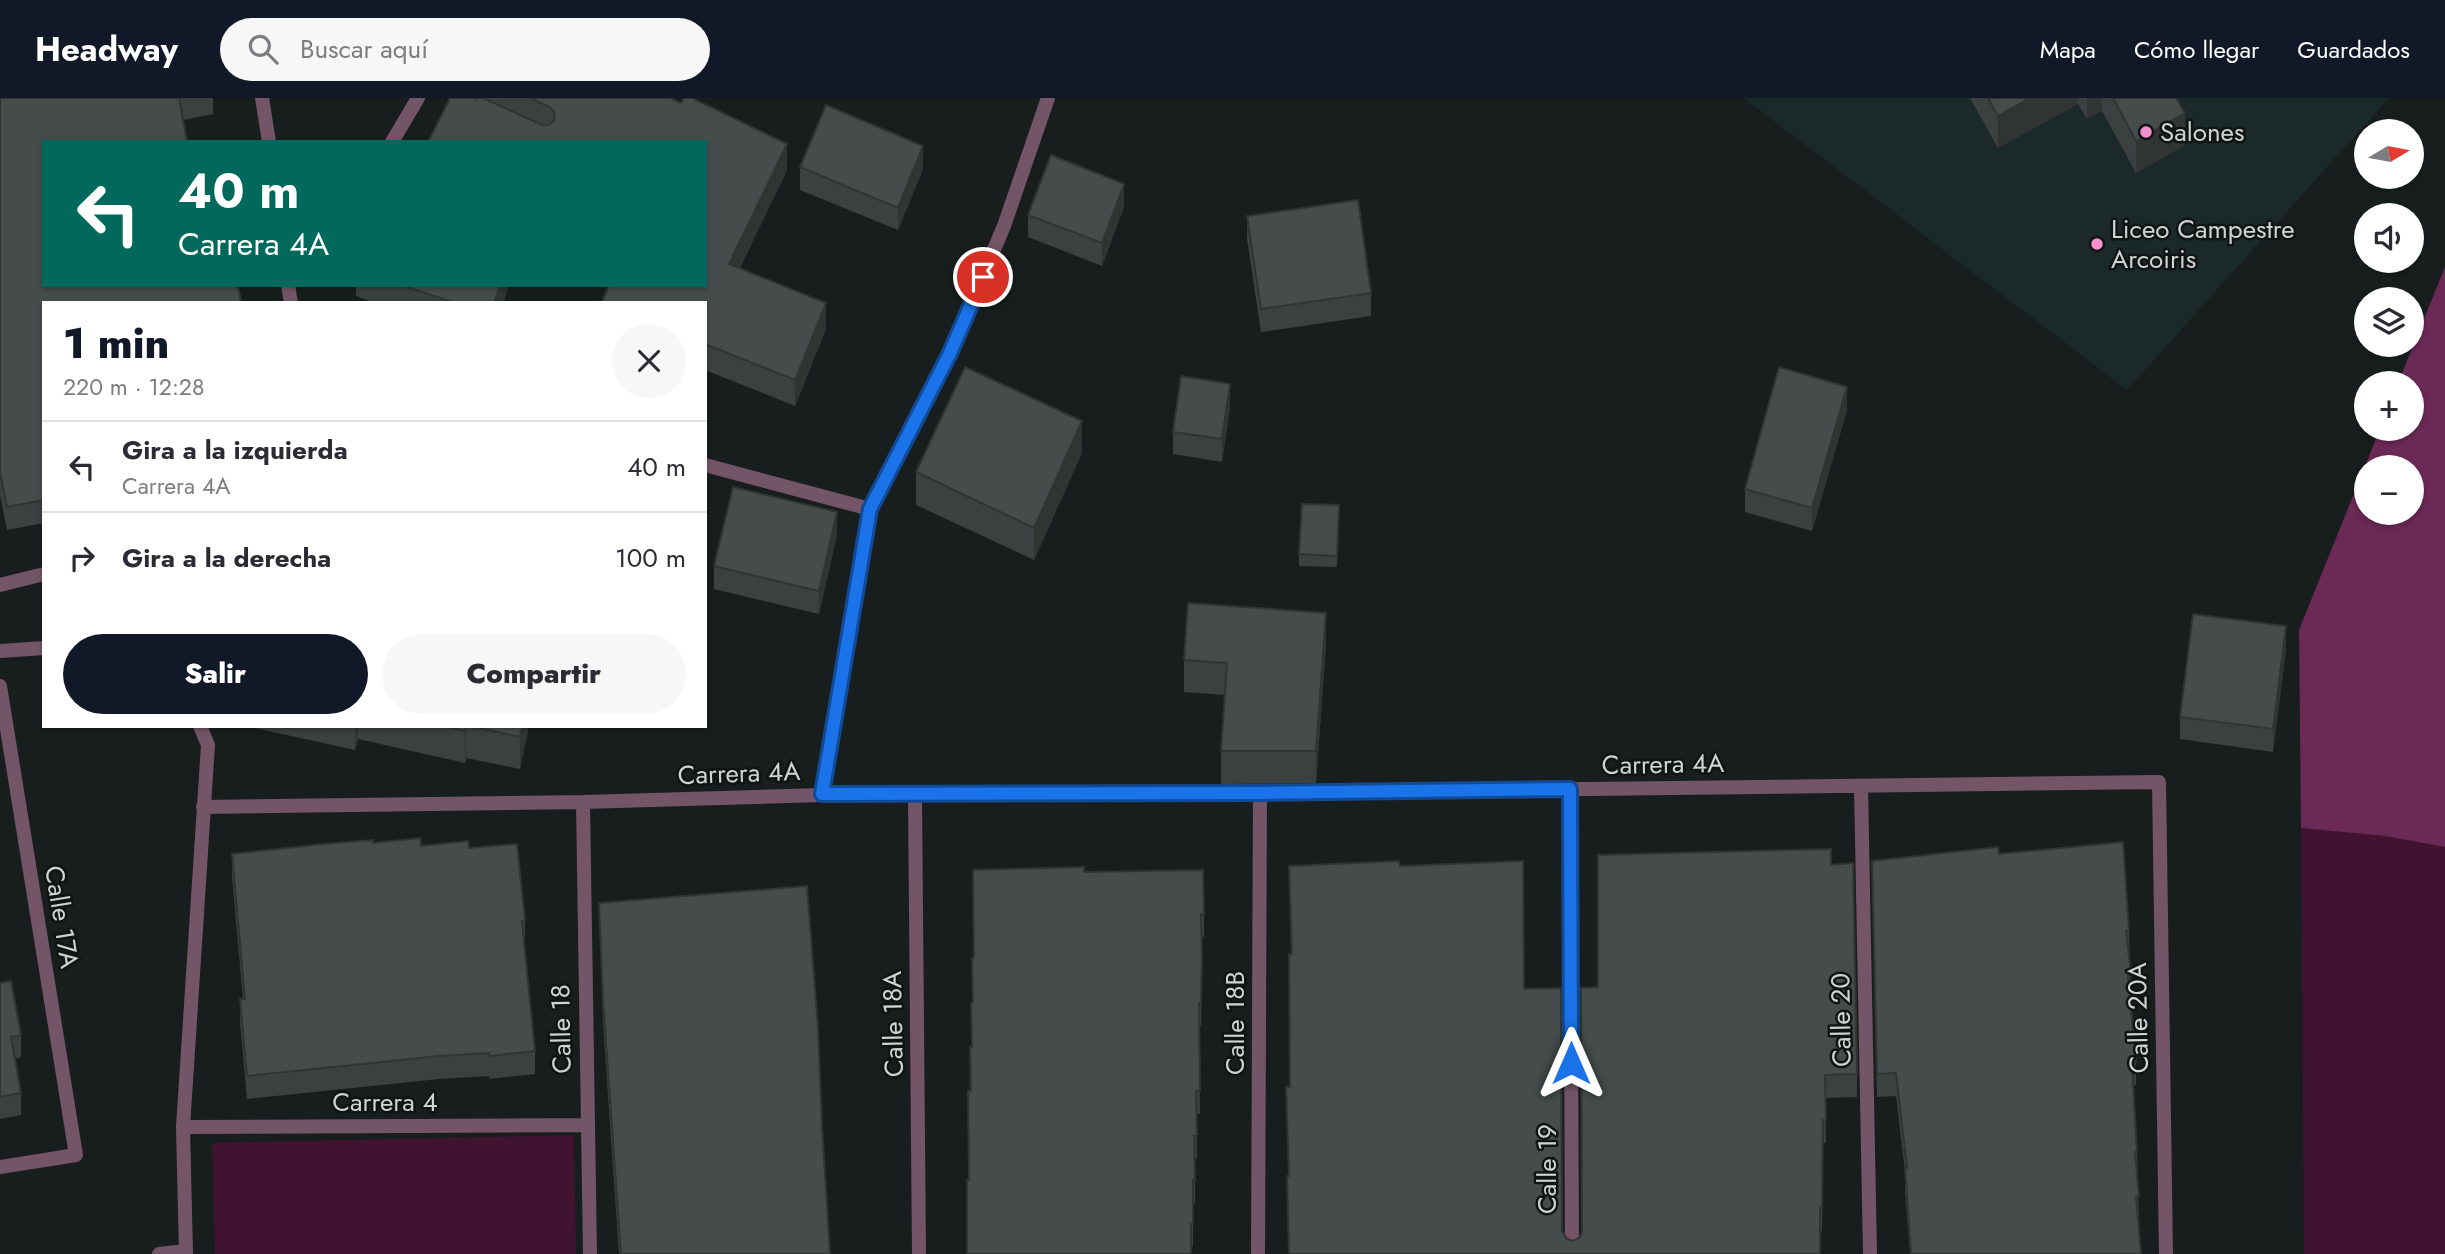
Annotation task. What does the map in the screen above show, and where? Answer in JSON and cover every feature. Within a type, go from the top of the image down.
[{"type":"street","points":[[262,98],[268,140]]},
{"type":"street","points":[[393,140],[418,98]]},
{"type":"street","points":[[822,794],[870,509],[950,353],[1004,226],[1048,98]]},
{"type":"street","points":[[707,466],[870,509]]},
{"type":"street","points":[[0,585],[42,574]]},
{"type":"street","points":[[0,651],[42,648]]},
{"type":"street","name":"Calle 17A","points":[[0,686],[76,1155],[0,1167]]},
{"type":"street","points":[[159,1254],[186,1253],[183,1128],[208,744],[201,728]]},
{"type":"street","name":"Carrera 4A","points":[[202,807],[583,802],[822,794],[1260,793],[2158,782]]},
{"type":"street","name":"Calle 20A","points":[[2158,782],[2166,1254]]},
{"type":"street","name":"Calle 20","points":[[1861,786],[1870,1254]]},
{"type":"street","name":"Calle 19","points":[[1570,789],[1572,1254]]},
{"type":"street","name":"Calle 18B","points":[[1258,1254],[1260,793]]},
{"type":"street","name":"Calle 18A","points":[[915,794],[919,1254]]},
{"type":"street","name":"Calle 18","points":[[583,802],[590,1254]]},
{"type":"street","name":"Carrera 4","points":[[183,1128],[587,1125]]},
{"type":"shaded area","name":"Liceo Campestre Arcoiris","points":[[1744,98],[2389,98],[2370,119],[2354,119],[2354,137],[2127,390]]},
{"type":"shaded area","points":[[2445,267],[2445,847],[2385,836],[2301,828],[2299,630],[2354,494],[2354,525],[2424,525],[2424,455],[2370,455],[2375,441],[2424,441],[2424,371],[2403,371],[2409,357],[2424,357],[2424,319]]},
{"type":"shaded area","points":[[2301,828],[2385,836],[2445,847],[2445,1254],[2304,1254]]},
{"type":"shaded area","points":[[574,1135],[576,1254],[215,1254],[212,1143]]},
{"type":"building","points":[[0,98],[179,98],[187,140],[42,140],[42,287],[238,287],[241,301],[42,301],[42,500],[7,507],[0,472]]},
{"type":"building","points":[[450,98],[483,98],[542,125],[548,125],[554,121],[555,114],[550,107],[530,98],[670,98],[681,103],[684,98],[692,98],[787,144],[729,264],[826,303],[795,380],[707,345],[707,301],[602,301],[608,287],[707,287],[707,140],[429,140]]},
{"type":"building","points":[[1988,98],[2030,98],[1998,116]]},
{"type":"building","points":[[2113,98],[2176,98],[2185,113],[2136,141]]},
{"type":"building","points":[[826,105],[923,146],[898,208],[800,167]]},
{"type":"building","points":[[1051,155],[1124,184],[1102,243],[1028,215]]},
{"type":"building","points":[[1358,200],[1371,293],[1261,309],[1247,216]]},
{"type":"building","points":[[407,287],[499,287],[495,301],[449,301]]},
{"type":"building","points":[[965,367],[1082,421],[1034,528],[916,472]]},
{"type":"building","points":[[1779,367],[1847,387],[1812,508],[1745,489]]},
{"type":"building","points":[[1181,376],[1230,384],[1222,439],[1173,432]]},
{"type":"building","points":[[733,487],[837,512],[819,591],[714,566]]},
{"type":"building","points":[[1302,504],[1339,505],[1337,556],[1299,554]]},
{"type":"building","points":[[1188,603],[1326,613],[1316,751],[1221,751],[1227,663],[1184,660]]},
{"type":"building","points":[[2193,614],[2286,626],[2273,729],[2180,717]]},
{"type":"building","points":[[478,728],[522,728],[520,737]]},
{"type":"building","points":[[420,838],[421,846],[468,841],[469,848],[517,844],[535,1051],[489,1056],[489,1053],[439,1056],[247,1076],[240,999],[245,999],[232,854],[324,844]]},
{"type":"building","points":[[2123,842],[2129,931],[2126,931],[2131,974],[2128,975],[2136,1062],[2132,1063],[2139,1196],[2136,1196],[2141,1254],[1911,1254],[1907,1168],[1896,1073],[1877,1074],[1872,861],[1998,847],[1999,854]]},
{"type":"building","points":[[1831,849],[1831,865],[1853,863],[1857,1074],[1825,1075],[1826,1120],[1823,1120],[1820,1254],[1289,1254],[1286,1087],[1290,1087],[1289,954],[1292,954],[1289,866],[1399,861],[1400,866],[1523,861],[1524,989],[1561,988],[1562,1231],[1567,1239],[1573,1241],[1580,1237],[1582,1231],[1581,988],[1598,987],[1598,855]]},
{"type":"building","points":[[1084,867],[1084,872],[1203,870],[1204,914],[1201,914],[1199,1003],[1200,1091],[1196,1091],[1197,1136],[1194,1136],[1195,1180],[1191,1254],[967,1254],[968,1091],[971,1091],[974,958],[973,870]]},
{"type":"building","points":[[807,886],[818,1028],[830,1254],[621,1254],[603,1001],[599,903]]},
{"type":"building","points":[[11,981],[21,1035],[11,1037],[21,1093],[0,1097],[0,983]]},
{"type":"place","name":"Salones","points":[[2146,132]]},
{"type":"place","name":"Liceo Campestre Arcoiris","points":[[2097,244]]},
{"type":"route","points":[[983,277],[950,353],[870,509],[822,794],[1570,789],[1571,1063]]}]
